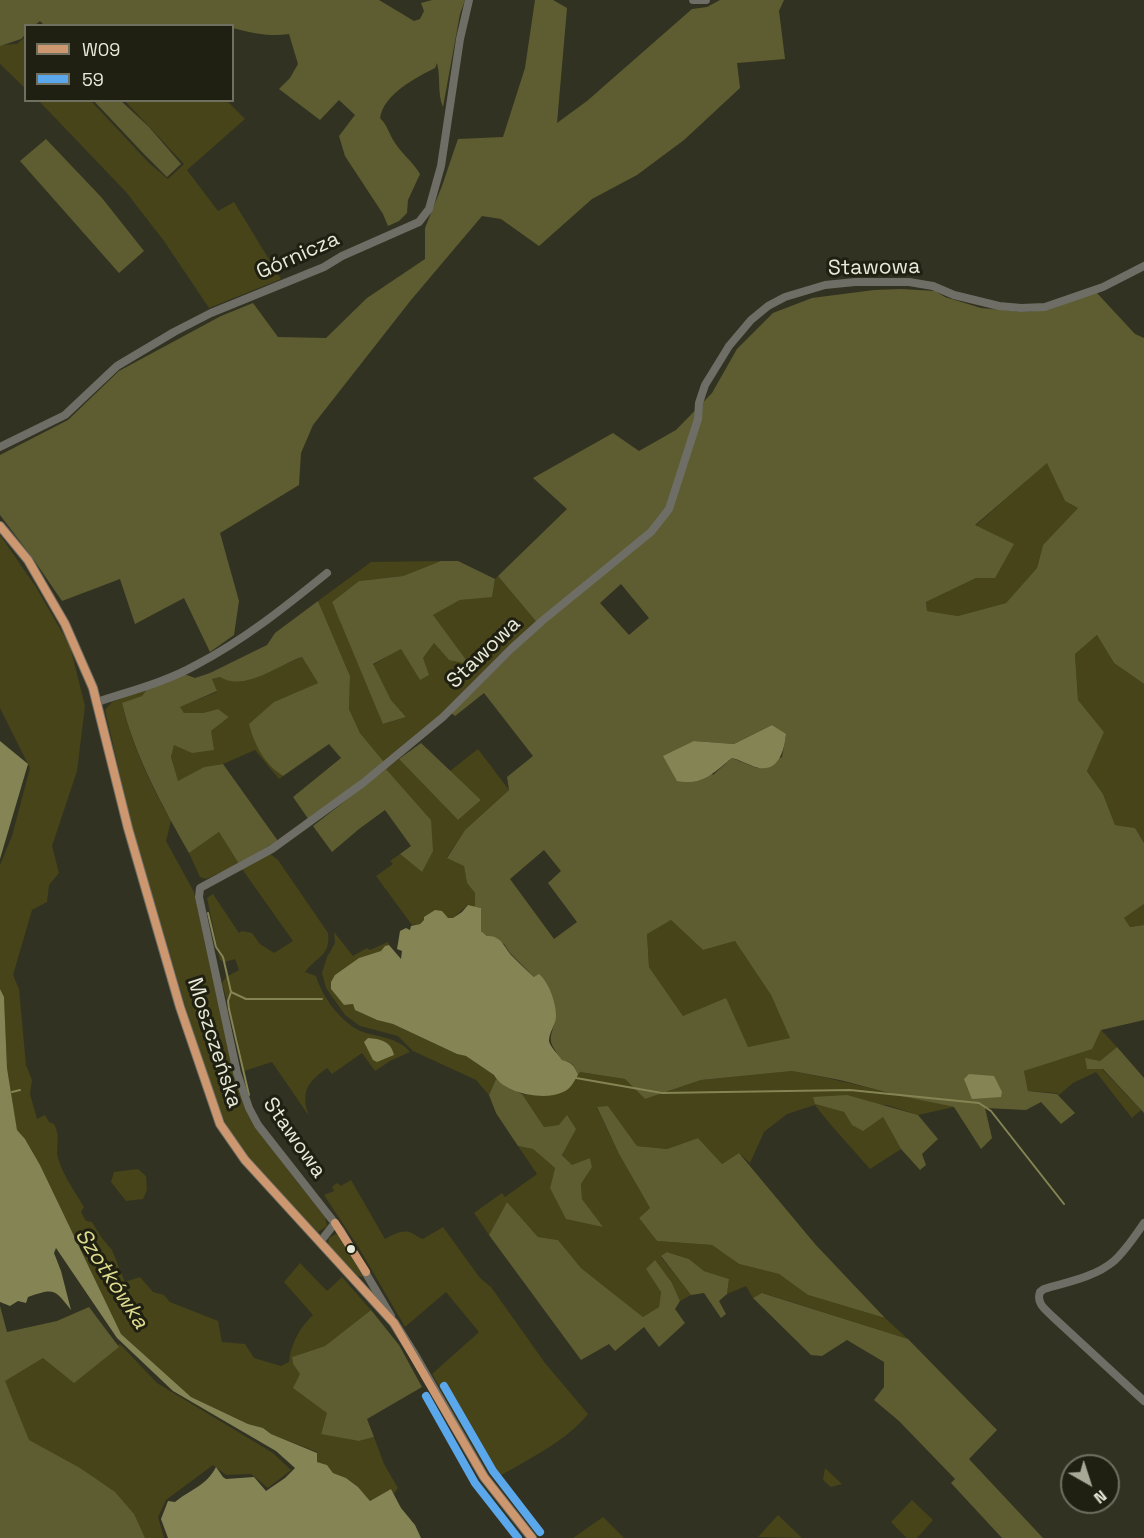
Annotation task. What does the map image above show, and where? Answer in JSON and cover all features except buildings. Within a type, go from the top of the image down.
[{"type":"street","name":"Górnicza","points":[[0,447],[65,415],[117,366],[174,332],[212,313],[324,267],[342,256],[419,222],[429,209],[441,166],[460,39],[470,0]]},
{"type":"street","points":[[693,0],[706,0]]},
{"type":"street","name":"Stawowa","points":[[393,1323],[388,1310],[335,1223],[258,1125],[243,1095],[199,897],[200,888],[273,849],[363,783],[443,717],[534,628],[651,532],[669,509],[698,419],[699,403],[705,385],[729,346],[751,320],[768,306],[786,297],[825,285],[855,282],[909,282],[933,285],[954,295],[999,306],[1045,308],[1103,287],[1144,266]]},
{"type":"street","name":"Moszczeńska","points":[[0,526],[28,560],[65,624],[97,702],[128,828],[180,1007],[214,1111],[228,1137],[245,1160],[393,1323],[414,1355],[484,1477],[532,1538]]},
{"type":"street","points":[[97,702],[195,666],[251,632],[327,573]]},
{"type":"street","points":[[320,1242],[335,1223]]},
{"type":"street","points":[[1144,1223],[1114,1261],[1091,1275],[1044,1289],[1038,1296],[1039,1302],[1053,1317],[1144,1401]]},
{"type":"shaded area","points":[[0,0],[379,0],[414,21],[420,19],[424,11],[421,3],[432,0],[465,0],[460,14],[443,107],[437,63],[435,68],[394,94],[383,109],[380,118],[398,147],[420,174],[408,200],[407,213],[399,221],[388,226],[383,214],[345,156],[339,136],[355,115],[339,100],[320,120],[279,89],[290,78],[298,64],[289,34],[261,34],[234,28],[234,24],[43,24],[40,21],[36,24],[24,24],[24,36],[21,39],[0,46]]},
{"type":"shaded area","points":[[535,0],[553,0],[567,8],[557,123],[587,101],[692,9],[707,7],[720,0],[784,0],[779,11],[785,59],[737,63],[740,88],[684,140],[637,175],[592,199],[539,246],[501,219],[482,216],[411,300],[313,425],[301,453],[299,485],[220,533],[239,601],[234,635],[210,652],[184,598],[135,624],[120,579],[62,601],[0,515],[0,455],[68,420],[119,371],[221,316],[253,303],[278,337],[326,338],[367,298],[425,259],[425,228],[458,139],[503,137],[525,68]]},
{"type":"shaded area","points":[[24,38],[24,87],[0,64],[0,45],[17,44]]},
{"type":"shaded area","points":[[40,102],[92,102],[149,163],[168,179],[184,164],[126,102],[228,102],[245,119],[187,170],[218,211],[234,202],[281,279],[209,308],[164,241],[126,192]]},
{"type":"shaded area","points":[[95,102],[122,102],[149,127],[181,164],[167,177]]},
{"type":"shaded area","points":[[46,139],[102,198],[144,251],[119,273],[20,161]]},
{"type":"shaded area","points":[[874,290],[935,291],[945,297],[981,308],[1023,312],[1048,310],[1096,292],[1135,334],[1144,338],[1144,684],[1114,663],[1097,635],[1075,654],[1078,700],[1104,732],[1087,771],[1103,794],[1115,825],[1135,828],[1144,843],[1144,904],[1124,918],[1130,927],[1144,925],[1144,1020],[1101,1030],[1092,1049],[1024,1071],[1028,1091],[1057,1094],[1075,1113],[1061,1124],[1041,1102],[1026,1110],[985,1108],[992,1138],[981,1149],[954,1107],[792,1071],[701,1080],[645,1099],[625,1079],[580,1072],[578,1075],[573,1065],[562,1060],[553,1048],[551,1036],[556,1017],[534,977],[504,944],[480,930],[481,908],[475,907],[475,893],[467,883],[464,866],[447,858],[465,830],[509,790],[507,777],[533,756],[484,693],[455,716],[451,713],[540,626],[498,576],[567,509],[533,478],[613,433],[639,451],[676,430],[712,393],[737,349],[773,313],[812,298]],"holes":[[[1047,463],[1065,501],[1078,508],[1043,545],[1037,568],[1006,603],[958,616],[927,611],[926,602],[976,578],[995,578],[1014,544],[975,525]],[[621,584],[649,618],[629,635],[600,603]],[[772,725],[786,735],[782,757],[757,768],[732,758],[713,775],[694,741],[734,744]],[[544,850],[561,871],[548,883],[577,922],[554,939],[510,879]],[[671,920],[703,950],[735,941],[771,995],[790,1038],[748,1047],[726,998],[683,1016],[649,967],[647,934]]]},
{"type":"shaded area","points":[[1047,462],[1065,501],[1078,508],[1043,545],[1037,568],[1006,603],[958,616],[927,611],[926,602],[976,578],[975,526]]},
{"type":"shaded area","points":[[0,535],[36,587],[70,646],[85,706],[77,771],[52,846],[59,873],[49,885],[47,902],[32,910],[13,975],[19,989],[26,1065],[32,1080],[30,1094],[37,1119],[45,1115],[49,1122],[54,1124],[59,1161],[84,1207],[81,1212],[86,1221],[92,1222],[112,1250],[125,1282],[140,1277],[153,1292],[164,1295],[170,1302],[218,1321],[222,1342],[245,1344],[254,1358],[281,1366],[289,1362],[297,1336],[313,1315],[284,1282],[300,1263],[327,1291],[342,1277],[371,1310],[325,1346],[292,1357],[293,1364],[328,1413],[321,1433],[359,1441],[374,1437],[384,1464],[398,1488],[394,1494],[391,1489],[370,1501],[358,1487],[346,1478],[333,1473],[327,1465],[317,1462],[317,1452],[271,1434],[263,1428],[248,1424],[191,1397],[121,1334],[40,1165],[25,1139],[17,1131],[7,1068],[4,997],[0,989],[0,865],[12,836],[30,768],[0,708]]},
{"type":"shaded area","points":[[441,561],[403,576],[359,581],[332,602],[384,724],[406,717],[391,700],[373,665],[401,648],[420,680],[423,658],[434,643],[449,660],[433,615],[460,600],[492,596],[495,579],[498,576],[537,622],[443,714],[384,762],[360,733],[349,709],[350,676],[318,601],[371,562]]},
{"type":"shaded area","points":[[441,561],[458,561],[495,579],[492,597],[460,600],[433,615],[469,664],[449,660],[434,643],[423,658],[429,675],[420,680],[401,649],[373,664],[391,700],[406,717],[383,724],[332,602],[359,581],[403,576]]},
{"type":"shaded area","points":[[318,601],[350,676],[349,709],[360,733],[384,762],[309,820],[293,797],[341,758],[329,744],[283,776],[261,753],[249,724],[274,702],[318,683],[302,657],[251,679],[230,681],[220,677],[212,679],[217,691],[180,707],[184,713],[203,713],[218,709],[229,717],[211,731],[214,750],[192,753],[174,745],[171,757],[178,781],[204,767],[223,764],[278,841],[239,864],[219,832],[189,853],[159,799],[142,762],[122,703],[142,696],[148,688],[184,674],[195,678],[210,673],[267,645],[275,633]]},
{"type":"shaded area","points":[[1097,635],[1114,663],[1144,684],[1144,843],[1135,828],[1115,825],[1103,794],[1087,770],[1104,732],[1078,700],[1075,654]]},
{"type":"shaded area","points":[[302,657],[318,683],[275,702],[275,771],[283,776],[279,779],[255,750],[223,764],[204,767],[177,782],[171,757],[174,745],[211,731],[229,717],[218,709],[203,713],[184,713],[179,707],[217,692],[212,679],[220,677],[248,680]]},
{"type":"shaded area","points":[[148,688],[142,696],[122,704],[142,764],[171,821],[166,841],[194,892],[235,1079],[262,1134],[325,1217],[327,1226],[318,1232],[269,1181],[237,1143],[222,1115],[205,1073],[131,822],[105,710],[112,702]]},
{"type":"shaded area","points":[[772,725],[786,734],[784,748],[778,760],[769,767],[755,767],[732,758],[707,777],[694,782],[686,782],[677,781],[663,756],[694,741],[734,744]]},
{"type":"shaded area","points":[[0,741],[28,764],[0,859]]},
{"type":"shaded area","points":[[421,743],[481,800],[458,820],[399,759]]},
{"type":"shaded area","points":[[478,749],[509,790],[465,830],[447,857],[464,865],[467,883],[475,893],[475,907],[468,905],[453,918],[424,920],[412,925],[376,876],[393,864],[390,861],[400,854],[422,872],[431,820],[386,769],[399,759],[458,820],[481,800],[450,771]]},
{"type":"shaded area","points":[[386,769],[431,820],[433,851],[422,872],[400,854],[411,846],[385,810],[332,852],[313,826]]},
{"type":"shaded area","points":[[219,832],[239,864],[206,879],[200,877],[189,853]]},
{"type":"shaded area","points":[[270,854],[278,860],[328,933],[325,951],[305,972],[316,976],[328,1001],[348,1023],[363,1032],[400,1043],[410,1052],[375,1071],[362,1053],[332,1074],[327,1068],[315,1078],[308,1088],[305,1100],[309,1116],[272,1062],[244,1071],[222,983],[226,977],[239,970],[235,959],[225,962],[220,960],[207,898],[213,894],[239,933],[242,931],[252,933],[260,944],[274,953],[293,941],[242,869]]},
{"type":"shaded area","points":[[1144,904],[1144,925],[1130,927],[1124,918]]},
{"type":"shaded area","points":[[468,905],[481,908],[481,931],[502,942],[512,956],[534,977],[539,974],[549,988],[556,1013],[549,1041],[562,1060],[572,1065],[578,1075],[566,1091],[555,1095],[536,1096],[515,1091],[499,1082],[494,1075],[466,1056],[355,1010],[353,1004],[344,1005],[331,989],[331,982],[335,975],[359,958],[381,951],[385,946],[389,945],[401,959],[402,951],[397,949],[400,931],[406,928],[410,930],[411,926],[420,924],[424,917],[435,910],[442,911],[448,918],[453,918]]},
{"type":"shaded area","points":[[671,920],[703,950],[735,941],[771,995],[790,1038],[748,1047],[683,1016],[649,967],[647,933]]},
{"type":"shaded area","points":[[334,932],[353,956],[367,948],[370,950],[388,942],[389,945],[385,946],[382,951],[359,958],[331,989],[344,1005],[353,1004],[355,1010],[466,1056],[494,1075],[496,1079],[489,1095],[476,1080],[413,1051],[398,1036],[360,1026],[345,1015],[326,988],[322,973],[335,943]]},
{"type":"shaded area","points":[[0,989],[4,997],[7,1068],[17,1130],[40,1165],[121,1334],[191,1397],[317,1453],[317,1462],[327,1465],[333,1473],[346,1478],[358,1487],[370,1501],[391,1489],[421,1538],[168,1538],[161,1519],[168,1501],[175,1502],[198,1487],[208,1479],[216,1467],[226,1479],[254,1477],[266,1491],[295,1468],[276,1451],[173,1391],[117,1338],[56,1248],[54,1253],[71,1310],[53,1292],[28,1297],[26,1303],[18,1301],[10,1306],[0,1302]]},
{"type":"shaded area","points":[[1101,1030],[1117,1047],[1100,1061],[1102,1069],[1141,1110],[1132,1118],[1096,1072],[1073,1083],[1059,1095],[1028,1091],[1024,1071],[1050,1061]]},
{"type":"shaded area","points":[[368,1038],[381,1040],[388,1044],[394,1055],[377,1062],[373,1060],[364,1042]]},
{"type":"shaded area","points":[[1117,1047],[1144,1078],[1144,1113],[1103,1069],[1087,1069],[1085,1058],[1100,1061]]},
{"type":"shaded area","points":[[792,1071],[954,1107],[918,1115],[887,1105],[815,1104],[844,1112],[852,1125],[883,1117],[901,1149],[870,1169],[815,1105],[787,1114],[764,1132],[750,1163],[739,1153],[722,1164],[698,1138],[667,1149],[637,1146],[608,1106],[597,1108],[619,1154],[650,1208],[639,1218],[657,1241],[712,1245],[739,1264],[779,1274],[808,1295],[885,1318],[908,1339],[763,1293],[753,1298],[746,1286],[727,1294],[729,1279],[704,1271],[689,1259],[668,1252],[661,1257],[691,1295],[680,1301],[672,1283],[646,1269],[661,1292],[659,1307],[643,1317],[581,1268],[558,1240],[538,1237],[507,1202],[489,1235],[474,1213],[502,1193],[505,1197],[537,1174],[518,1146],[533,1149],[555,1168],[550,1188],[602,1227],[582,1199],[581,1184],[592,1167],[590,1158],[572,1166],[562,1154],[559,1125],[544,1127],[522,1094],[547,1096],[580,1072],[625,1079],[645,1099],[701,1080]]},
{"type":"shaded area","points":[[969,1074],[994,1076],[1002,1092],[1001,1097],[972,1099],[964,1079]]},
{"type":"shaded area","points":[[496,1079],[522,1094],[544,1127],[559,1125],[567,1115],[576,1129],[562,1155],[572,1165],[590,1158],[592,1167],[581,1184],[582,1199],[603,1227],[566,1219],[550,1188],[555,1168],[533,1149],[518,1146],[496,1113],[489,1095]]},
{"type":"shaded area","points":[[847,1095],[918,1115],[938,1139],[922,1154],[926,1165],[920,1170],[901,1149],[883,1117],[863,1131],[852,1125],[844,1112],[815,1104],[813,1097]]},
{"type":"shaded area","points":[[608,1106],[637,1146],[667,1149],[698,1138],[722,1164],[739,1153],[815,1244],[885,1318],[808,1295],[779,1274],[739,1264],[712,1245],[657,1241],[639,1218],[650,1208],[619,1154],[597,1107]]},
{"type":"shaded area","points":[[138,1169],[146,1176],[147,1190],[143,1199],[126,1201],[111,1182],[114,1172]]},
{"type":"shaded area","points":[[351,1180],[385,1239],[397,1233],[406,1232],[423,1239],[443,1227],[480,1278],[491,1287],[545,1363],[588,1414],[569,1433],[545,1450],[496,1478],[488,1471],[432,1374],[479,1332],[446,1292],[405,1327],[359,1248],[324,1195],[334,1191],[332,1187],[337,1183],[341,1186]]},
{"type":"shaded area","points":[[507,1202],[538,1237],[558,1240],[581,1268],[643,1317],[659,1307],[661,1292],[646,1269],[655,1260],[672,1283],[680,1301],[675,1309],[685,1323],[659,1347],[644,1327],[615,1351],[609,1344],[581,1360],[489,1235]]},
{"type":"shaded area","points":[[336,1234],[340,1236],[363,1277],[358,1276],[328,1245],[329,1238]]},
{"type":"shaded area","points":[[667,1252],[689,1259],[704,1271],[729,1279],[727,1294],[719,1301],[726,1314],[721,1318],[704,1293],[691,1295],[661,1256]]},
{"type":"shaded area","points":[[762,1293],[908,1339],[997,1430],[969,1459],[1043,1538],[1002,1538],[951,1483],[955,1479],[899,1421],[874,1400],[884,1387],[884,1362],[847,1340],[822,1356],[811,1355],[753,1298]]},
{"type":"shaded area","points":[[0,1306],[7,1332],[57,1321],[89,1307],[119,1347],[74,1383],[43,1358],[5,1381],[29,1440],[80,1468],[115,1492],[134,1514],[145,1538],[0,1538]]},
{"type":"shaded area","points":[[371,1310],[399,1345],[422,1387],[367,1419],[374,1437],[359,1441],[321,1434],[327,1413],[293,1388],[300,1374],[293,1364],[292,1357],[325,1346]]},
{"type":"shaded area","points":[[120,1344],[157,1383],[273,1453],[291,1470],[268,1488],[251,1474],[226,1475],[213,1465],[166,1500],[158,1517],[164,1538],[139,1538],[22,1446],[0,1379],[40,1351],[71,1377]]},
{"type":"shaded area","points":[[825,1468],[842,1484],[831,1487],[823,1480]]},
{"type":"shaded area","points":[[912,1500],[933,1520],[917,1538],[907,1538],[891,1522]]},
{"type":"shaded area","points":[[778,1515],[802,1538],[758,1537]]},
{"type":"shaded area","points":[[603,1517],[624,1538],[573,1538]]},
{"type":"waterway","points":[[208,913],[216,947],[223,957],[231,992]]},
{"type":"waterway","points":[[249,1095],[229,1009],[228,1001],[231,992],[246,999],[322,999]]},
{"type":"waterway","points":[[576,1078],[662,1093],[850,1090],[979,1103],[991,1111],[1064,1204]]},
{"type":"waterway","points":[[12,1092],[20,1090]]},
{"type":"transit line","name":"W09","points":[[0,526],[28,560],[65,624],[93,688],[128,828],[180,1007],[220,1124],[245,1160],[394,1323],[484,1477],[532,1538]]},
{"type":"transit line","name":"W09","points":[[335,1223],[366,1272]]},
{"type":"transit line","name":"59","points":[[444,1386],[493,1471],[540,1532]]},
{"type":"transit line","name":"59","points":[[426,1396],[475,1483],[518,1538]]},
{"type":"water label","name":"Szotkówka","points":[[111,1279]]}]
